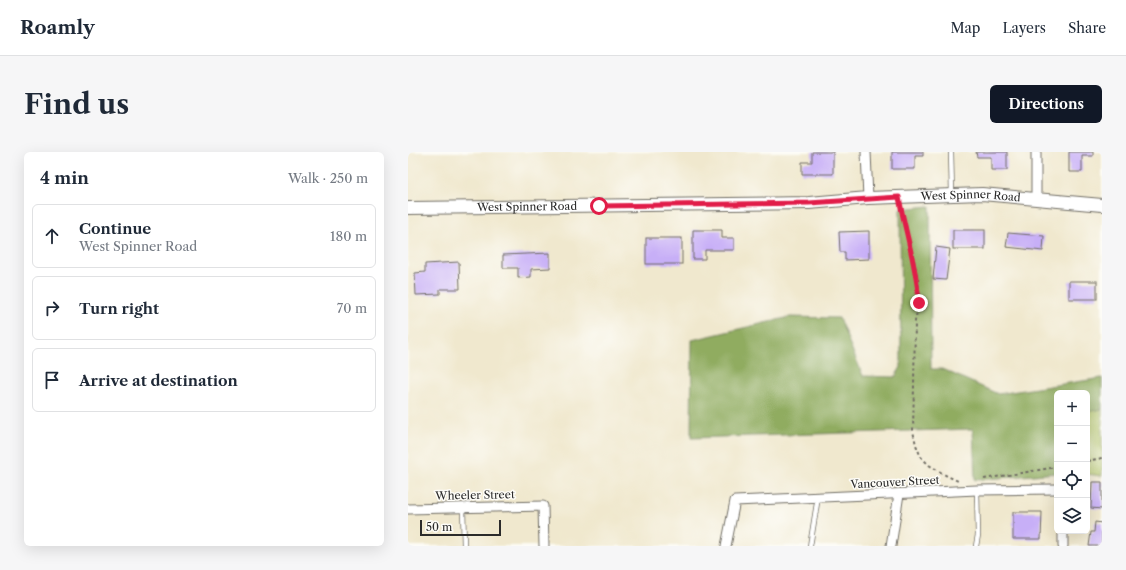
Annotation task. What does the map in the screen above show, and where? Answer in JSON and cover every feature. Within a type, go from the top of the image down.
[{"type":"street","points":[[866,152],[868,198]]},
{"type":"street","points":[[1036,152],[1036,198]]},
{"type":"street","name":"West Spinner Road","points":[[408,208],[809,203],[868,198],[982,194],[1102,204]]},
{"type":"street","name":"Vancouver Street","points":[[726,546],[735,501],[977,490],[1054,489]]},
{"type":"street","points":[[891,546],[899,494]]},
{"type":"street","name":"Wheeler Street","points":[[408,509],[543,506],[544,546]]},
{"type":"street","points":[[1063,534],[1063,546]]},
{"type":"lane","points":[[951,152],[952,195]]},
{"type":"lane","points":[[976,546],[978,528],[977,490]]},
{"type":"lane","points":[[810,546],[818,497]]},
{"type":"lane","points":[[463,508],[464,546]]},
{"type":"path","points":[[899,197],[906,234],[918,281],[919,303],[915,321],[916,358],[913,432],[921,457],[929,465],[946,476],[960,481]]},
{"type":"path","points":[[1090,460],[1102,458]]},
{"type":"path","points":[[979,480],[1054,468]]},
{"type":"green space","points":[[930,206],[931,369],[942,369],[998,394],[1102,378],[1102,409],[1090,411],[1090,390],[1054,390],[1054,473],[975,480],[973,429],[691,438],[692,340],[790,317],[839,318],[863,376],[895,377],[901,367],[900,209]]},
{"type":"green space","points":[[1102,409],[1102,476],[1090,474],[1090,411]]},
{"type":"building","points":[[812,152],[833,152],[833,174],[802,174],[802,162],[812,162]]},
{"type":"building","points":[[892,152],[923,152],[923,156],[915,156],[915,169],[892,169]]},
{"type":"building","points":[[976,152],[1007,152],[1007,170],[991,170],[991,157],[977,157]]},
{"type":"building","points":[[1069,152],[1093,152],[1093,156],[1082,156],[1082,172],[1069,172]]},
{"type":"building","points":[[693,230],[722,230],[722,238],[734,238],[734,250],[705,250],[705,259],[693,259]]},
{"type":"building","points":[[953,230],[985,230],[985,249],[953,249]]},
{"type":"building","points":[[869,231],[869,259],[845,260],[845,252],[840,252],[839,232]]},
{"type":"building","points":[[1008,233],[1044,236],[1043,251],[1006,247]]},
{"type":"building","points":[[646,238],[682,238],[682,264],[646,264]]},
{"type":"building","points":[[936,247],[950,249],[946,280],[933,279]]},
{"type":"building","points":[[550,253],[550,268],[531,269],[531,277],[518,278],[518,268],[503,268],[503,255]]},
{"type":"building","points":[[459,262],[460,289],[440,289],[440,294],[416,295],[415,273],[425,272],[425,264]]},
{"type":"building","points":[[1069,281],[1097,281],[1097,299],[1069,299]]},
{"type":"building","points":[[1092,482],[1102,482],[1102,509],[1091,508]]},
{"type":"building","points":[[1013,512],[1042,512],[1041,539],[1013,539]]},
{"type":"building","points":[[1095,522],[1102,523],[1102,546],[1089,546],[1091,532],[1094,532]]},
{"type":"route","points":[[599,206],[745,202],[809,203],[899,197],[906,234],[918,281],[919,303]]}]
